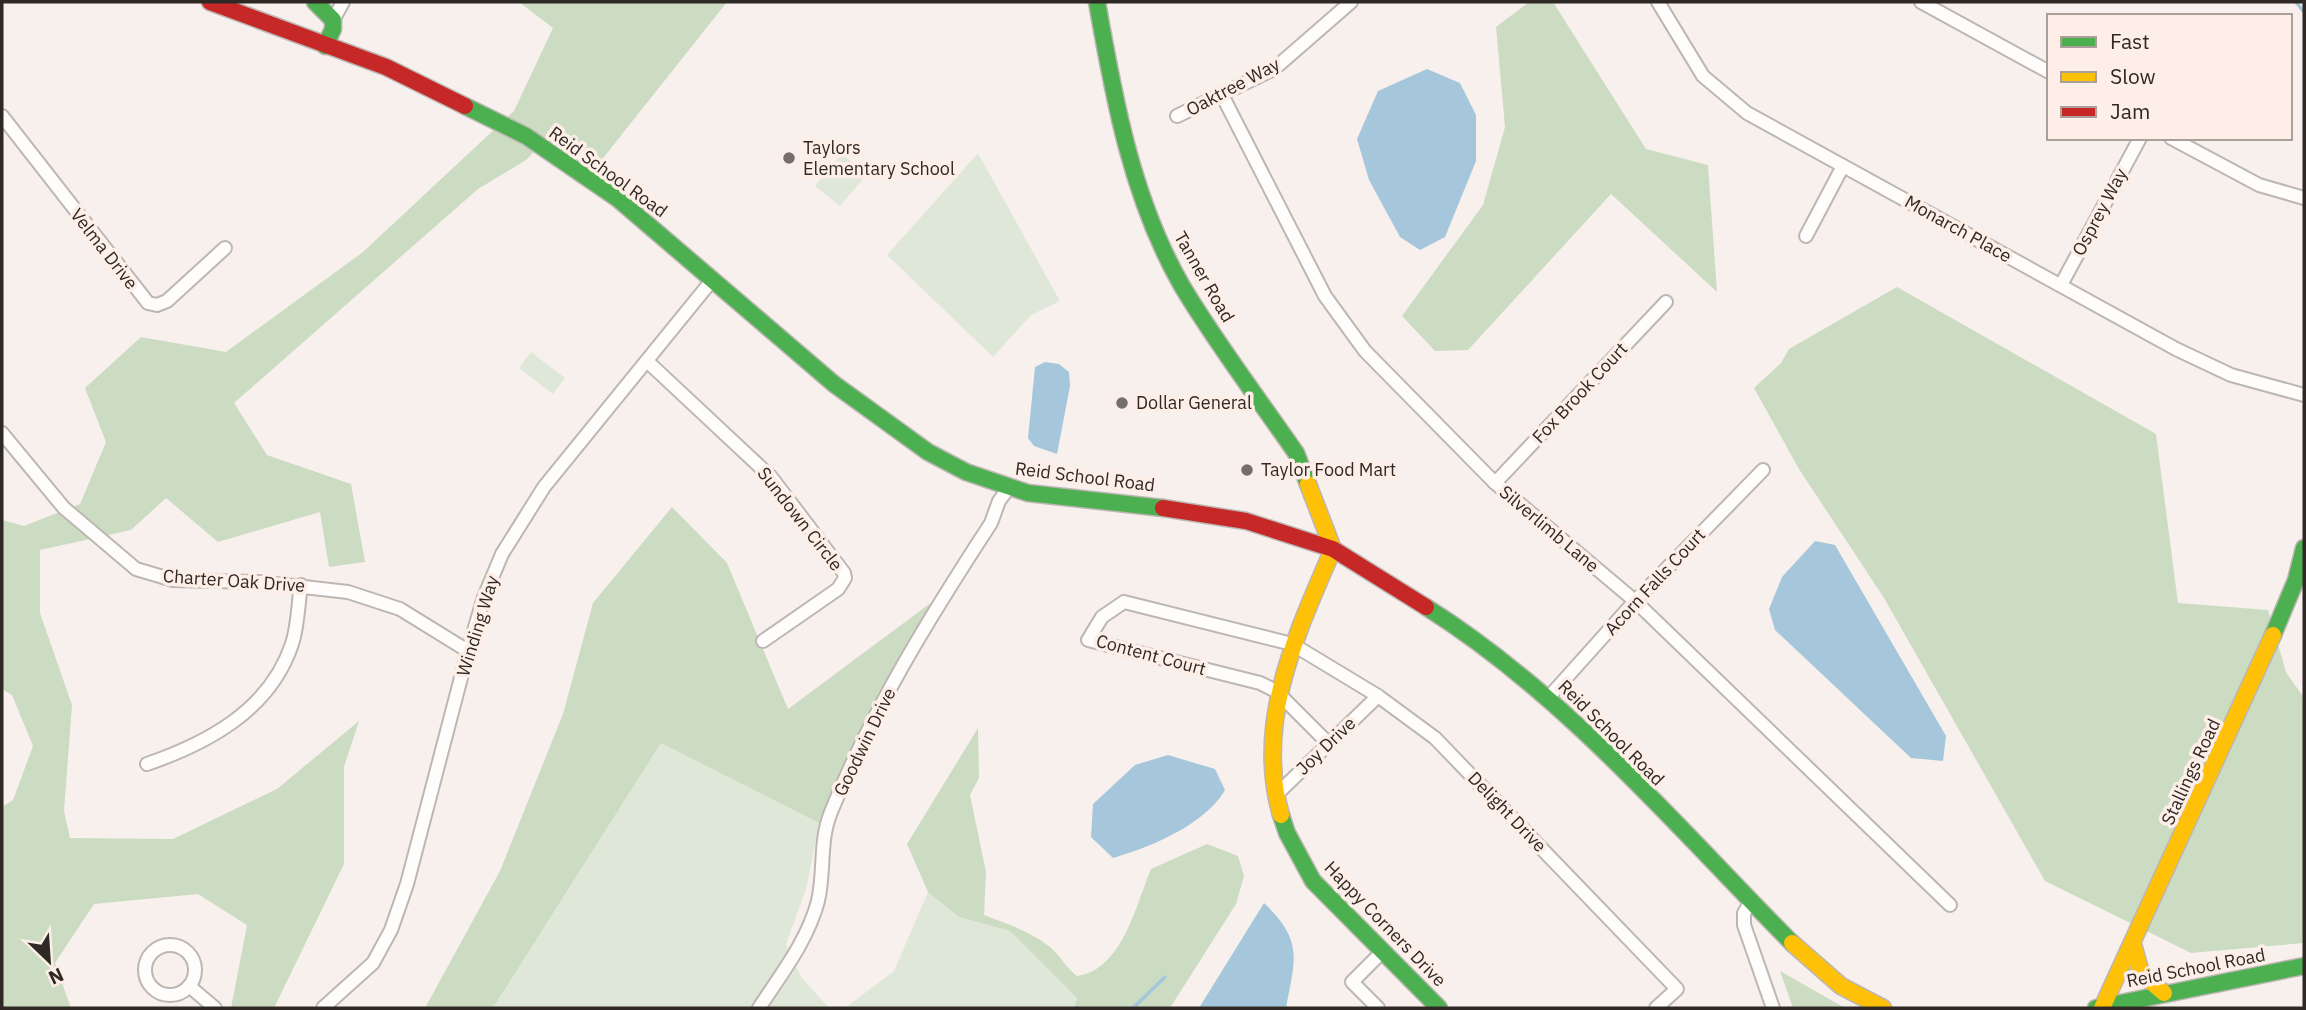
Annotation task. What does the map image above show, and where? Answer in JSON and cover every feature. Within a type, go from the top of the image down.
[{"type":"street","name":"Reid School Road","points":[[210,2],[386,67],[526,136],[618,200],[834,384],[902,434],[965,472],[1008,489],[1205,513],[1246,521],[1332,549],[1468,634],[1549,697],[1825,975],[1882,1008]]},
{"type":"street","points":[[315,2],[333,20]]},
{"type":"street","points":[[325,46],[333,29],[333,20],[343,2]]},
{"type":"street","name":"Tanner Road","points":[[1097,2],[1118,116],[1154,226],[1188,295],[1296,453],[1332,549]]},
{"type":"street","name":"Oaktree Way","points":[[1177,116],[1274,69],[1351,2]]},
{"type":"street","name":"Monarch Place","points":[[1657,2],[1695,66],[1721,94],[1756,118],[2231,375],[2304,395]]},
{"type":"street","points":[[1921,2],[2047,71]]},
{"type":"street","name":"Silverlimb Lane","points":[[1222,95],[1325,296],[1366,351],[1495,483],[1634,601],[1950,905]]},
{"type":"street","name":"Velma Drive","points":[[2,116],[148,303],[157,305],[167,301],[225,248]]},
{"type":"street","name":"Osprey Way","points":[[2061,285],[2139,140]]},
{"type":"street","points":[[2175,140],[2259,185],[2304,198]]},
{"type":"street","points":[[1806,236],[1843,166]]},
{"type":"street","name":"Winding Way","points":[[323,1008],[373,963],[391,930],[407,884],[468,651],[492,577],[520,524],[544,486],[648,362],[713,279]]},
{"type":"street","name":"Fox Brook Court","points":[[1495,483],[1666,302]]},
{"type":"street","name":"Sundown Circle","points":[[648,362],[771,477],[844,573],[845,578],[838,589],[763,641]]},
{"type":"street","name":"Charter Oak Drive","points":[[2,433],[64,508],[136,569],[173,580],[301,585],[348,592],[384,603],[415,618],[468,651]]},
{"type":"street","name":"Acorn Falls Court","points":[[1549,697],[1634,601],[1763,470]]},
{"type":"street","name":"Goodwin Drive","points":[[759,1008],[796,952],[815,911],[826,824],[871,725],[901,668],[991,523],[999,501],[1008,489]]},
{"type":"street","name":"Stallings Road","points":[[2100,1008],[2133,944],[2300,582],[2304,548]]},
{"type":"street","name":"Happy Corners Drive","points":[[1332,549],[1292,644],[1276,691],[1269,752],[1275,796],[1288,835],[1310,876],[1438,1008]]},
{"type":"street","points":[[146,764],[216,735],[239,719],[264,692],[282,667],[293,641],[301,585]]},
{"type":"street","name":"Content Court","points":[[1292,644],[1124,602],[1102,617],[1088,640],[1260,683],[1276,691],[1329,744]]},
{"type":"street","name":"Delight Drive","points":[[1292,644],[1378,696],[1435,738],[1677,989],[1656,1008]]},
{"type":"street","name":"Joy Drive","points":[[1275,796],[1378,696]]},
{"type":"street","points":[[1751,901],[1744,914],[1744,925],[1773,1008]]},
{"type":"street","points":[[2133,944],[2133,958],[2141,977],[2164,993]]},
{"type":"street","points":[[166,945],[183,948],[194,961],[193,979],[189,986],[174,995],[157,992],[150,986],[144,970],[150,953],[166,945]]},
{"type":"street","points":[[1378,1008],[1352,982],[1383,951]]},
{"type":"street","name":"Reid School Road","points":[[2100,1008],[2304,966]]},
{"type":"street","points":[[189,986],[215,1008]]},
{"type":"green space","points":[[519,2],[727,2],[600,162],[552,134],[526,160],[478,189],[234,403],[267,455],[351,484],[365,562],[329,567],[320,512],[218,542],[166,498],[131,530],[40,550],[40,613],[72,705],[64,811],[70,838],[173,839],[277,789],[359,721],[344,767],[344,864],[274,1008],[231,1008],[247,925],[198,894],[94,904],[55,963],[71,1008],[2,1008],[2,807],[13,800],[33,746],[12,695],[2,689],[2,520],[24,526],[80,504],[106,442],[85,388],[141,337],[226,352],[363,252],[514,111],[553,28]]},
{"type":"green space","points":[[1529,2],[1553,2],[1646,149],[1708,165],[1717,292],[1611,194],[1468,350],[1435,351],[1402,316],[1483,205],[1505,127],[1496,27]]},
{"type":"green space","points":[[978,153],[1060,301],[1031,315],[993,357],[887,255]]},
{"type":"green space","points":[[842,154],[867,174],[840,206],[815,186]]},
{"type":"green space","points":[[1897,287],[2156,434],[2178,603],[2268,610],[2286,672],[2304,698],[2304,943],[2191,953],[2045,881],[1884,598],[1799,469],[1754,388],[1781,363],[1789,349]]},
{"type":"green space","points":[[531,352],[565,378],[553,394],[519,368]]},
{"type":"green space","points":[[672,507],[727,563],[788,709],[932,602],[819,823],[661,743],[493,1008],[425,1008],[500,871],[563,714],[593,603]]},
{"type":"green space","points":[[978,728],[979,778],[970,795],[986,872],[984,915],[1042,941],[1077,976],[1092,971],[1105,962],[1116,949],[1133,917],[1151,869],[1207,844],[1238,856],[1244,876],[1236,904],[1170,1008],[1074,1008],[1077,998],[1010,931],[959,917],[928,892],[907,844]]},
{"type":"green space","points":[[661,743],[819,823],[807,886],[786,944],[801,977],[829,1008],[493,1008]]},
{"type":"green space","points":[[928,892],[959,917],[1010,931],[1077,998],[1074,1008],[845,1008],[894,971]]},
{"type":"green space","points":[[1780,971],[1845,1008],[1793,1008]]},
{"type":"water","points":[[1427,69],[1460,83],[1476,115],[1476,161],[1445,237],[1420,250],[1400,237],[1369,180],[1357,139],[1378,91]]},
{"type":"water","points":[[1045,362],[1059,364],[1069,372],[1070,386],[1057,454],[1034,446],[1028,438],[1035,367]]},
{"type":"water","points":[[1815,541],[1835,545],[1946,736],[1943,761],[1911,758],[1775,630],[1769,609],[1782,577]]},
{"type":"water","points":[[1168,755],[1215,769],[1225,790],[1216,803],[1191,824],[1143,848],[1113,858],[1091,837],[1093,804],[1135,765]]},
{"type":"water","points":[[1264,903],[1277,916],[1291,940],[1294,963],[1286,1008],[1199,1008]]},
{"type":"waterway","points":[[2296,2],[2304,12]]},
{"type":"waterway","points":[[1133,1008],[1165,977]]},
{"type":"traffic: fast","points":[[315,2],[333,20],[333,29],[325,46]]},
{"type":"traffic: fast","points":[[1097,2],[1118,112],[1150,219],[1182,286],[1296,453],[1308,484]]},
{"type":"traffic: fast","points":[[465,106],[526,136],[618,199],[834,384],[928,452],[966,472],[1028,493],[1163,508]]},
{"type":"traffic: fast","points":[[2273,635],[2296,580],[2304,548]]},
{"type":"traffic: fast","points":[[1426,607],[1477,642],[1573,721],[1662,808],[1792,943]]},
{"type":"traffic: fast","points":[[1281,815],[1287,833],[1313,881],[1439,1008]]},
{"type":"traffic: fast","points":[[2096,1008],[2304,966]]},
{"type":"traffic: slow","points":[[1281,815],[1274,780],[1276,712],[1294,646],[1333,549],[1308,484]]},
{"type":"traffic: slow","points":[[2102,1008],[2273,635]]},
{"type":"traffic: slow","points":[[1792,943],[1841,986],[1883,1008]]},
{"type":"traffic: slow","points":[[2133,944],[2141,973],[2164,993]]},
{"type":"traffic: jam","points":[[210,2],[386,67],[465,106]]},
{"type":"traffic: jam","points":[[1163,508],[1246,521],[1333,549],[1426,607]]},
{"type":"place","name":"Taylors Elementary School","points":[[789,158]]},
{"type":"place","name":"Dollar General","points":[[1122,403]]},
{"type":"place","name":"Taylor Food Mart","points":[[1247,470]]}]
